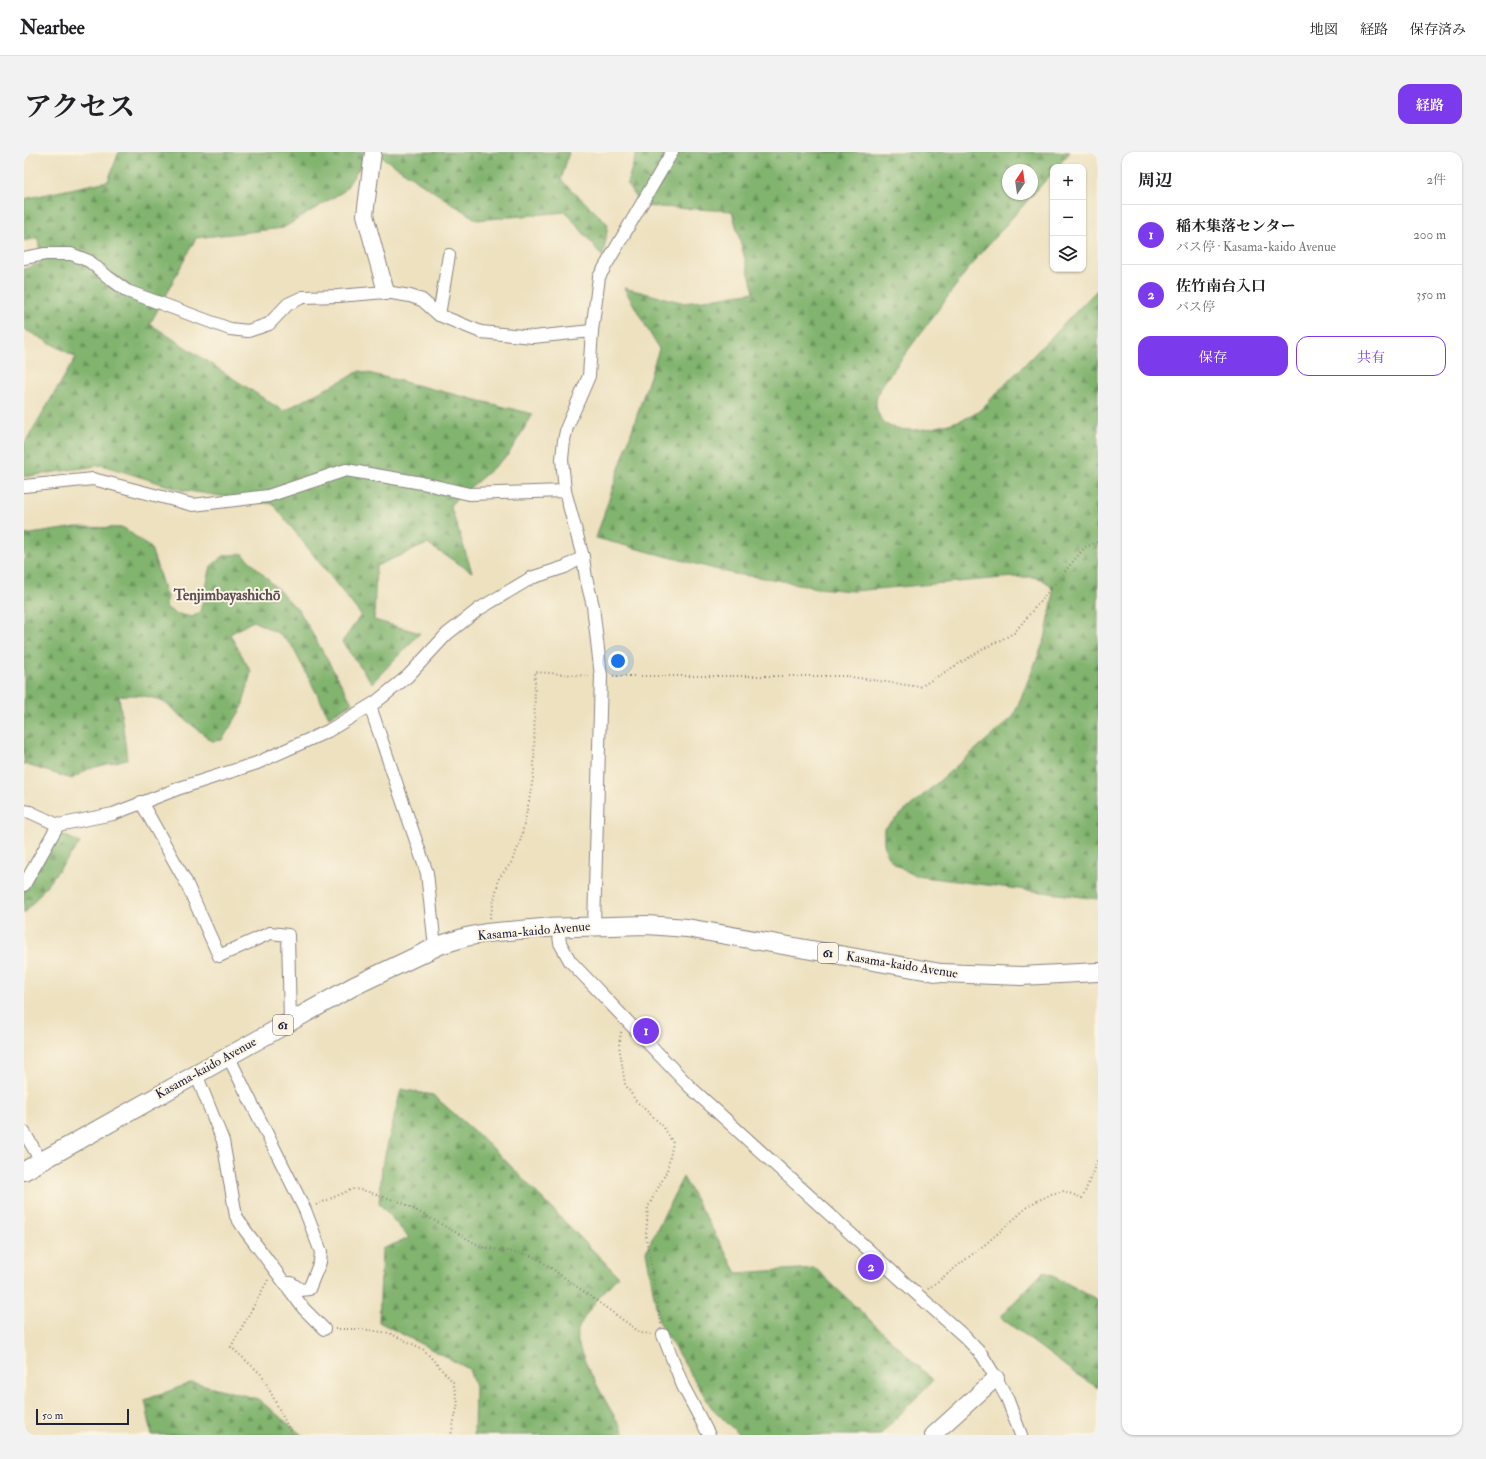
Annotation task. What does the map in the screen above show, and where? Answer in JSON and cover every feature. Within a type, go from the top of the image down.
[{"type":"main road","name":"Kasama-kaido Avenue","points":[[24,1171],[354,986],[435,947],[466,937],[486,933],[558,927],[646,925],[687,928],[941,973],[1021,976],[1098,972]]},
{"type":"street","points":[[374,152],[365,215],[386,292]]},
{"type":"street","points":[[594,926],[601,676],[593,606],[583,557],[565,491],[562,459],[567,427],[589,376],[592,331],[599,277],[672,152]]},
{"type":"street","points":[[24,258],[45,254],[71,254],[89,261],[127,291],[230,330],[248,331],[269,324],[288,304],[303,297],[386,292],[410,296],[422,300],[439,315],[481,332],[533,338],[592,331]]},
{"type":"street","points":[[439,315],[449,255]]},
{"type":"street","points":[[24,486],[93,479],[193,504],[268,496],[346,470],[422,483],[468,494],[565,491]]},
{"type":"street","points":[[24,811],[30,812],[58,825],[113,814],[180,788],[257,763],[328,731],[370,706],[408,676],[447,634],[479,609],[531,578],[565,567],[583,557]]},
{"type":"street","points":[[370,706],[427,873],[435,947]]},
{"type":"street","points":[[141,802],[186,882],[219,956],[270,932],[288,935],[290,1021]]},
{"type":"street","points":[[24,885],[58,825]]},
{"type":"street","points":[[558,927],[560,943],[566,956],[623,1018],[689,1086],[965,1337],[982,1355],[1007,1398],[1021,1435]]},
{"type":"street","points":[[228,1056],[305,1210],[321,1252],[320,1262],[309,1289],[301,1290],[291,1283],[285,1283]]},
{"type":"street","points":[[196,1074],[223,1141],[236,1216],[304,1309],[324,1329]]},
{"type":"street","points":[[24,1132],[41,1161]]},
{"type":"street","points":[[663,1335],[683,1386],[709,1435]]},
{"type":"street","points":[[933,1435],[996,1378]]},
{"type":"path","points":[[486,933],[499,878],[511,863],[520,843],[529,801],[534,772],[535,672],[601,676],[845,676],[920,687],[985,648],[1014,633],[1085,547],[1098,542]]},
{"type":"path","points":[[305,1210],[352,1189],[362,1190],[403,1203],[482,1247],[529,1255],[540,1260],[641,1333],[663,1335],[646,1237],[648,1207],[667,1171],[673,1143],[663,1126],[636,1101],[625,1084],[619,1045],[623,1018]]},
{"type":"path","points":[[919,1296],[988,1242],[1030,1204],[1051,1194],[1064,1191],[1082,1198],[1098,1158]]},
{"type":"path","points":[[275,1269],[231,1347],[262,1375],[292,1435]]},
{"type":"path","points":[[324,1329],[361,1328],[389,1333],[423,1349],[453,1382],[458,1404],[451,1435]]},
{"type":"green space","points":[[119,152],[370,152],[344,191],[283,228],[196,238],[150,324],[283,411],[360,371],[533,414],[508,455],[450,505],[472,572],[427,544],[376,566],[374,620],[420,633],[372,683],[342,642],[361,615],[273,504],[182,490],[102,465],[24,477],[24,444],[76,357],[24,329],[24,269],[41,263],[38,238],[24,241],[24,199],[108,181]]},
{"type":"green space","points":[[374,152],[569,152],[561,180],[608,224],[603,257],[566,212],[477,220]]},
{"type":"green space","points":[[637,152],[1070,152],[1060,164],[1050,164],[1050,175],[1038,189],[1038,164],[1002,164],[1002,200],[1028,200],[977,257],[880,388],[876,405],[882,421],[892,427],[903,429],[928,429],[953,423],[973,415],[983,407],[1098,289],[1098,899],[916,876],[894,863],[887,854],[885,847],[884,829],[1013,717],[1045,639],[1053,597],[1052,589],[1049,584],[1041,579],[1033,577],[1014,577],[853,591],[817,588],[772,579],[734,574],[596,538],[659,349],[624,288],[685,303],[754,292],[732,211],[641,206],[627,183]]},
{"type":"green space","points":[[76,527],[124,528],[151,548],[167,598],[166,607],[174,613],[192,617],[200,612],[211,566],[225,555],[243,554],[300,612],[352,703],[329,717],[292,646],[278,633],[253,621],[230,634],[251,672],[242,708],[222,740],[212,741],[165,703],[159,700],[143,696],[119,696],[127,759],[88,769],[72,779],[24,764],[24,535]]},
{"type":"green space","points":[[60,833],[80,843],[24,914],[24,871]]},
{"type":"green space","points":[[401,1089],[433,1095],[492,1147],[618,1276],[594,1303],[584,1318],[577,1333],[577,1341],[588,1367],[625,1435],[474,1435],[475,1387],[469,1369],[379,1322],[382,1249],[409,1238],[379,1203],[382,1167]]},
{"type":"green space","points":[[683,1177],[737,1273],[815,1268],[933,1380],[880,1435],[739,1435],[712,1408],[659,1323],[646,1251]]},
{"type":"green space","points":[[1044,1271],[1098,1300],[1098,1388],[1076,1374],[1000,1317]]},
{"type":"green space","points":[[193,1382],[258,1399],[302,1435],[152,1435],[145,1400]]},
{"type":"place","name":"稲木集落センター","points":[[646,1031]]},
{"type":"place","name":"佐竹南台入口","points":[[871,1267]]},
{"type":"district","name":"Tenjimbayashichō","points":[[227,595]]}]
